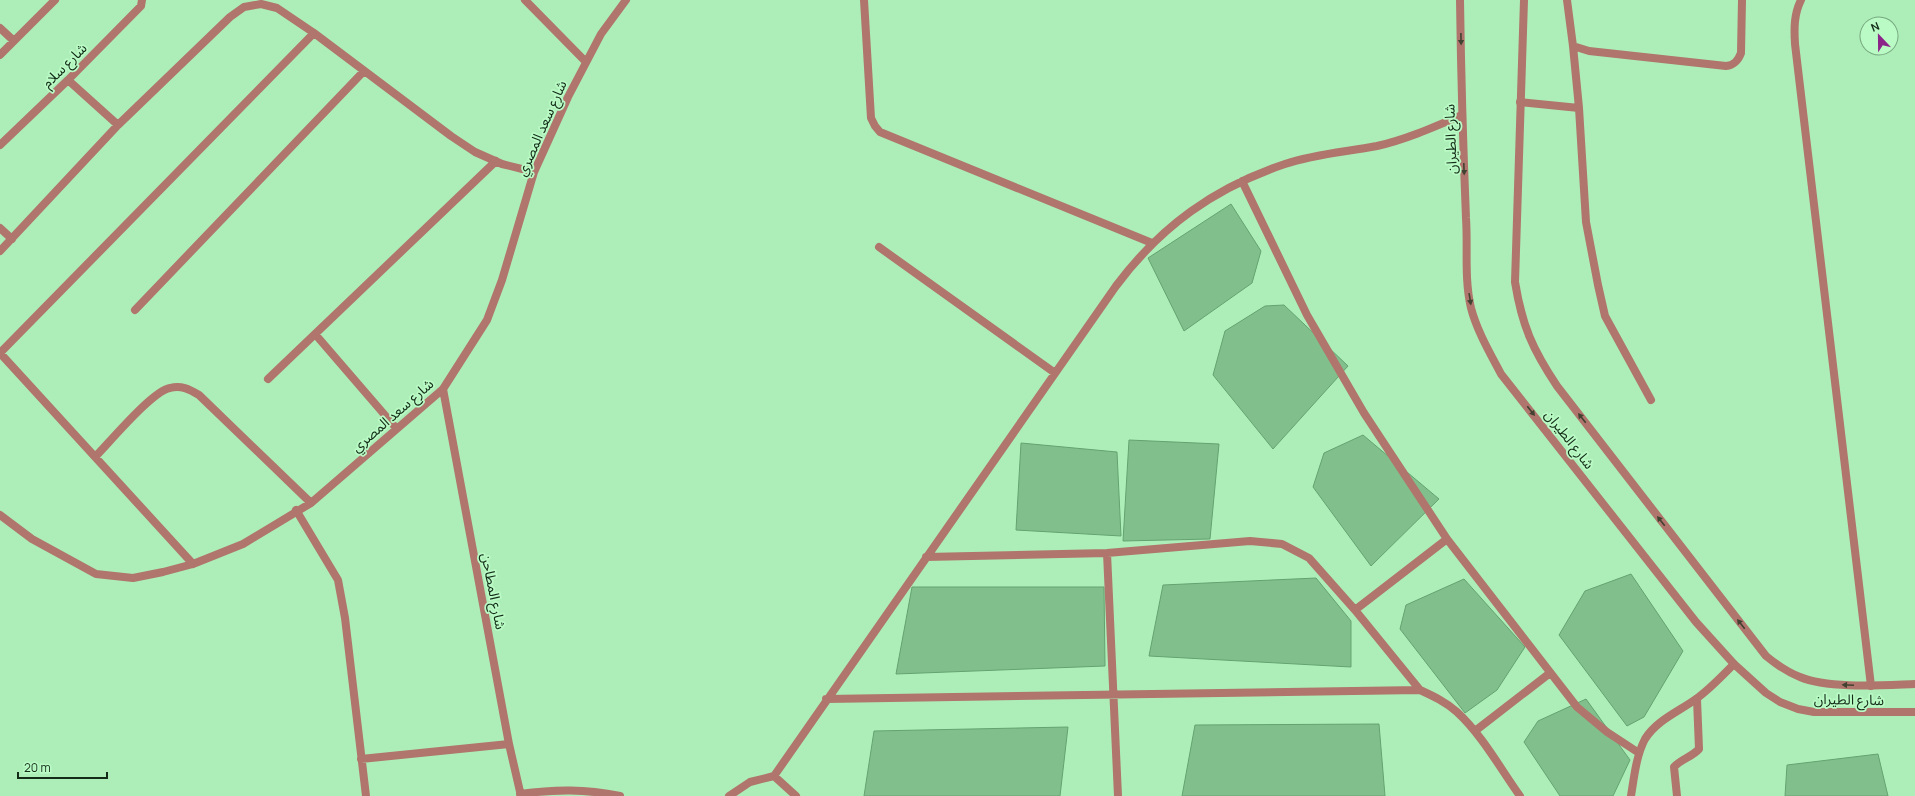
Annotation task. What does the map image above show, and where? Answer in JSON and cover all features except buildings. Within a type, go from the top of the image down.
[{"type":"street","points":[[0,55],[55,0]]},
{"type":"street","name":"شارع سلام","points":[[0,145],[68,80],[141,6],[142,0]]},
{"type":"street","points":[[525,0],[585,61]]},
{"type":"street","name":"شارع سعد المصري","points":[[0,515],[32,539],[96,574],[134,578],[193,564],[243,544],[296,510],[311,503],[396,428],[443,390],[487,320],[502,280],[534,172],[585,61],[601,34],[626,0]]},
{"type":"street","points":[[864,0],[872,118],[875,126],[880,132],[1152,243]]},
{"type":"street","name":"شارع الطيران","points":[[1460,0],[1462,115],[1468,242],[1466,275],[1471,309],[1483,340],[1501,374],[1696,622],[1734,664],[1766,693],[1780,702],[1798,709],[1814,712],[1915,712]]},
{"type":"street","name":"شارع الطيران","points":[[1524,0],[1515,282],[1519,310],[1528,337],[1541,362],[1557,386],[1766,656],[1782,669],[1801,678],[1821,683],[1872,686],[1915,684]]},
{"type":"street","points":[[1567,0],[1579,108],[1586,222],[1605,316],[1651,400]]},
{"type":"street","points":[[1573,46],[1589,51],[1726,66],[1732,65],[1738,61],[1741,53],[1742,0]]},
{"type":"street","points":[[1801,0],[1794,26],[1795,44],[1872,686]]},
{"type":"street","points":[[0,251],[118,125],[230,17],[244,7],[261,4],[277,8],[314,33],[451,136],[476,152],[496,161],[534,172]]},
{"type":"street","points":[[0,28],[14,41]]},
{"type":"street","points":[[193,564],[0,353],[314,33]]},
{"type":"street","points":[[135,310],[364,71]]},
{"type":"street","points":[[68,80],[118,125]]},
{"type":"street","points":[[1520,102],[1579,108]]},
{"type":"street","points":[[729,796],[750,782],[774,776],[826,699],[1133,263],[1152,243],[1194,208],[1242,181],[1300,160],[1330,152],[1376,146],[1413,136],[1462,115]]},
{"type":"street","points":[[268,379],[496,161]]},
{"type":"street","points":[[1242,181],[1307,315],[1364,413],[1447,539],[1577,707],[1607,732],[1640,753]]},
{"type":"street","points":[[0,228],[12,239]]},
{"type":"street","points":[[879,247],[1055,373]]},
{"type":"street","points":[[315,334],[396,428]]},
{"type":"street","points":[[95,457],[154,396],[168,388],[184,387],[199,394],[311,503]]},
{"type":"street","name":"شارع المطاحن","points":[[443,390],[509,744],[521,795]]},
{"type":"street","points":[[296,510],[338,580],[366,796]]},
{"type":"street","points":[[1355,610],[1447,539]]},
{"type":"street","points":[[926,557],[1107,553],[1250,541],[1282,544],[1308,558],[1355,610],[1420,690],[1439,699],[1456,711],[1475,731],[1520,796]]},
{"type":"street","points":[[1107,553],[1118,796]]},
{"type":"street","points":[[1631,796],[1640,753],[1645,740],[1653,729],[1661,721],[1697,699],[1734,664]]},
{"type":"street","points":[[1475,731],[1550,673]]},
{"type":"street","points":[[826,699],[1113,696],[1420,690]]},
{"type":"street","points":[[1678,796],[1674,767],[1699,749],[1697,699]]},
{"type":"street","points":[[361,759],[509,744]]},
{"type":"street","points":[[774,776],[796,796]]},
{"type":"street","points":[[521,795],[556,789],[594,790],[620,796]]}]
